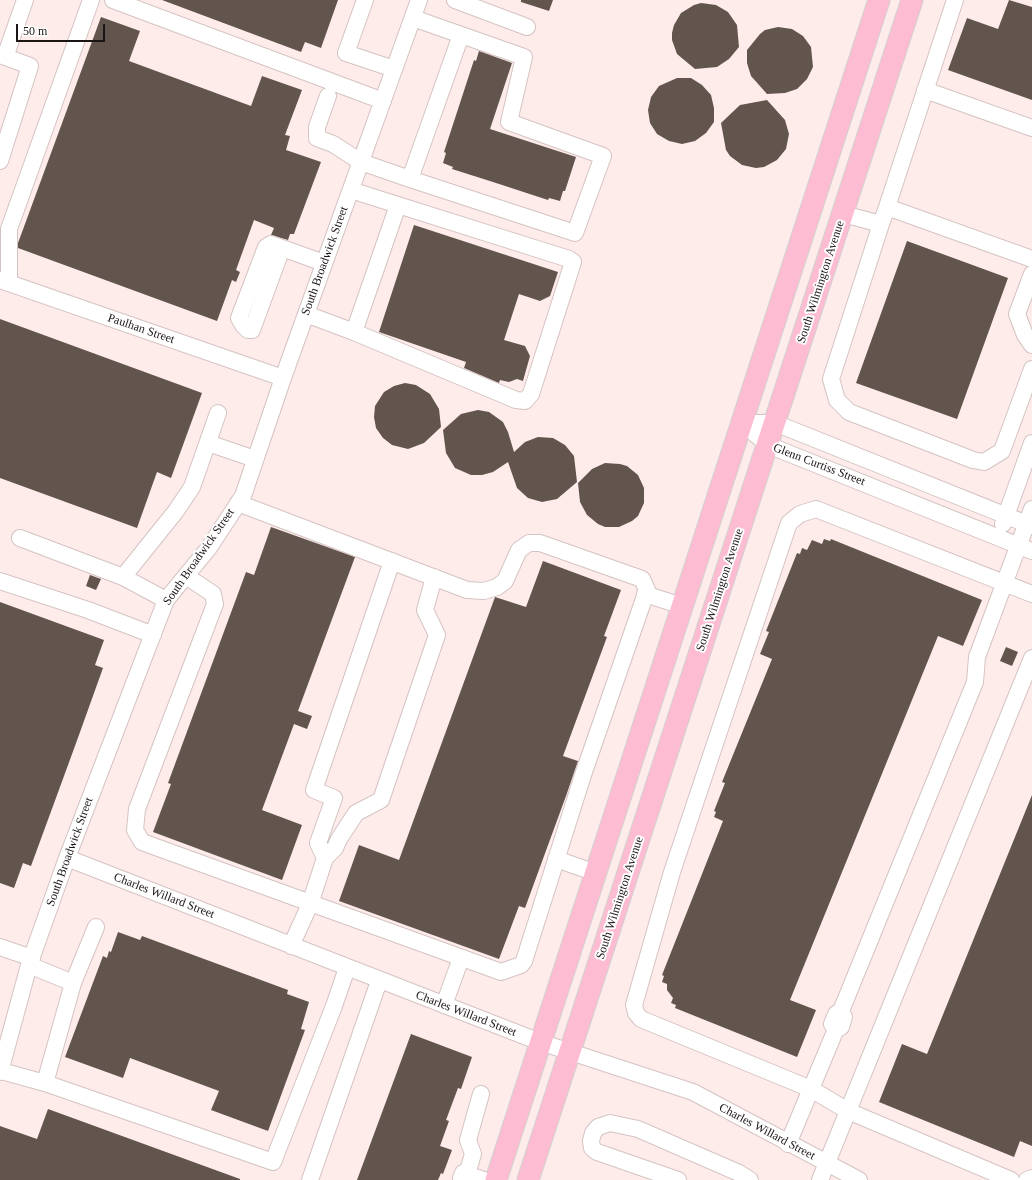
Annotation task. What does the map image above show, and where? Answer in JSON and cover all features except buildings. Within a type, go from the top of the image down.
[{"type":"main road","points":[[496,1180],[879,0]]},
{"type":"main road","name":"South Wilmington Avenue","points":[[528,1180],[912,0]]},
{"type":"street","points":[[0,161],[30,66],[3,56],[25,0]]},
{"type":"street","points":[[4,282],[9,229],[91,0]]},
{"type":"street","points":[[113,0],[383,101]]},
{"type":"street","points":[[365,0],[346,53],[394,69]]},
{"type":"street","name":"South Broadwick Street","points":[[0,1071],[30,962],[166,600],[208,549],[243,496],[283,378],[419,0]]},
{"type":"street","points":[[455,0],[474,3],[527,27]]},
{"type":"street","points":[[955,0],[831,379],[837,400],[850,412],[973,460],[984,462],[1002,451],[1032,369]]},
{"type":"street","points":[[328,96],[317,127],[317,138],[333,144],[361,162],[575,233],[604,156],[509,122],[524,57],[413,18]]},
{"type":"street","points":[[410,178],[461,35]]},
{"type":"street","points":[[925,90],[1032,128]]},
{"type":"street","points":[[306,314],[354,332],[516,400],[525,401],[531,394],[573,262],[569,259],[351,190]]},
{"type":"street","points":[[354,332],[398,205]]},
{"type":"street","points":[[887,207],[1032,259]]},
{"type":"street","points":[[843,214],[881,224]]},
{"type":"street","points":[[282,248],[324,263]]},
{"type":"street","points":[[1032,274],[1017,314],[1025,335],[1032,344]]},
{"type":"street","name":"Paulhan Street","points":[[4,282],[283,378]]},
{"type":"street","points":[[123,577],[176,511],[192,487],[218,414]]},
{"type":"street","name":"Glenn Curtiss Street","points":[[742,423],[775,423],[1006,516],[1030,520]]},
{"type":"street","name":"Glenn Curtiss Street","points":[[742,423],[768,445],[1026,548]]},
{"type":"street","points":[[208,443],[255,459]]},
{"type":"street","points":[[998,537],[1032,443]]},
{"type":"street","points":[[186,576],[213,594],[215,604],[137,809],[135,830],[142,842],[501,972],[521,965],[524,961],[556,859],[647,590],[642,579],[540,543],[529,543],[518,550],[505,581],[497,587],[484,591],[467,590],[238,503]]},
{"type":"street","points":[[1011,1180],[848,1111],[811,1089],[641,1019],[636,1013],[634,997],[672,872],[789,523],[800,514],[816,509],[1032,594]]},
{"type":"street","points":[[788,1144],[836,1029],[841,1027],[844,1017],[841,1011],[975,682],[977,657],[1004,583],[1026,548],[1030,520]]},
{"type":"street","points":[[20,538],[123,577],[166,600]]},
{"type":"street","points":[[325,858],[318,842],[334,798],[314,790],[392,561]]},
{"type":"street","points":[[291,946],[310,904],[325,858],[335,848],[339,839],[356,813],[381,800],[437,635],[425,610],[434,577]]},
{"type":"street","points":[[0,581],[88,610],[153,635]]},
{"type":"street","points":[[645,594],[682,606]]},
{"type":"street","points":[[820,1180],[1032,658]]},
{"type":"street","name":"Charles Willard Street","points":[[68,858],[540,1042],[694,1092],[788,1144],[859,1180]]},
{"type":"street","points":[[556,859],[596,873]]},
{"type":"street","points":[[45,1083],[73,984],[96,927]]},
{"type":"street","points":[[0,947],[73,984]]},
{"type":"street","points":[[444,1005],[460,958]]},
{"type":"street","points":[[0,1071],[45,1083],[273,1162],[334,1006],[347,968]]},
{"type":"street","points":[[310,1180],[380,980]]},
{"type":"street","points":[[481,1094],[468,1140],[473,1154],[464,1177],[484,1180]]},
{"type":"street","points":[[678,1180],[597,1152],[592,1148],[591,1141],[593,1133],[598,1126],[610,1123],[638,1129],[739,1173],[750,1180]]},
{"type":"street","points":[[1027,1180],[1032,1178]]}]
